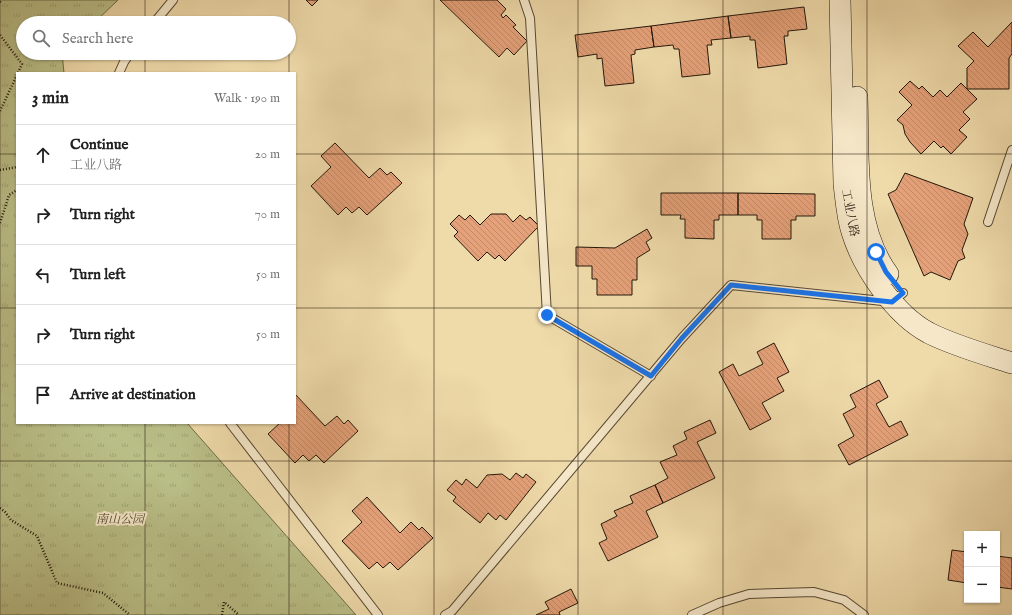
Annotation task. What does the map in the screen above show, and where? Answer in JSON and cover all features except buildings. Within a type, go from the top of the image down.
[{"type":"street","name":"工业八路","points":[[840,0],[844,184],[852,232],[862,258],[875,279],[898,297],[915,306],[934,320],[962,332],[1012,348]]},
{"type":"street","name":"工业八路","points":[[855,0],[859,183],[867,228],[876,252],[906,317],[927,332],[958,346],[1012,363]]},
{"type":"lane","points":[[160,16],[173,0]]},
{"type":"lane","points":[[524,0],[530,18],[547,315],[651,376]]},
{"type":"lane","points":[[119,72],[125,60]]},
{"type":"lane","points":[[988,222],[1012,150]]},
{"type":"lane","points":[[445,615],[452,611],[682,338],[731,285],[898,297]]},
{"type":"lane","points":[[231,424],[378,615]]},
{"type":"lane","points":[[692,615],[719,603],[749,594],[814,592],[844,600],[864,615]]},
{"type":"path","points":[[0,35],[16,56]]},
{"type":"path","points":[[19,60],[22,64],[19,72]]},
{"type":"path","points":[[0,111],[16,78]]},
{"type":"path","points":[[0,170],[16,167]]},
{"type":"path","points":[[0,223],[9,195],[16,191]]},
{"type":"path","points":[[0,508],[11,520],[37,536],[57,583],[103,593],[130,615]]},
{"type":"path","points":[[222,615],[224,602],[239,615]]},
{"type":"green space","name":"南山公园","points":[[0,0],[118,0],[101,16],[16,16],[16,60],[63,60],[64,72],[16,72],[16,424],[188,424],[356,615],[0,615]]},
{"type":"route","points":[[547,315],[651,376],[682,338],[731,285],[892,302],[903,293],[886,272],[876,252]]}]
